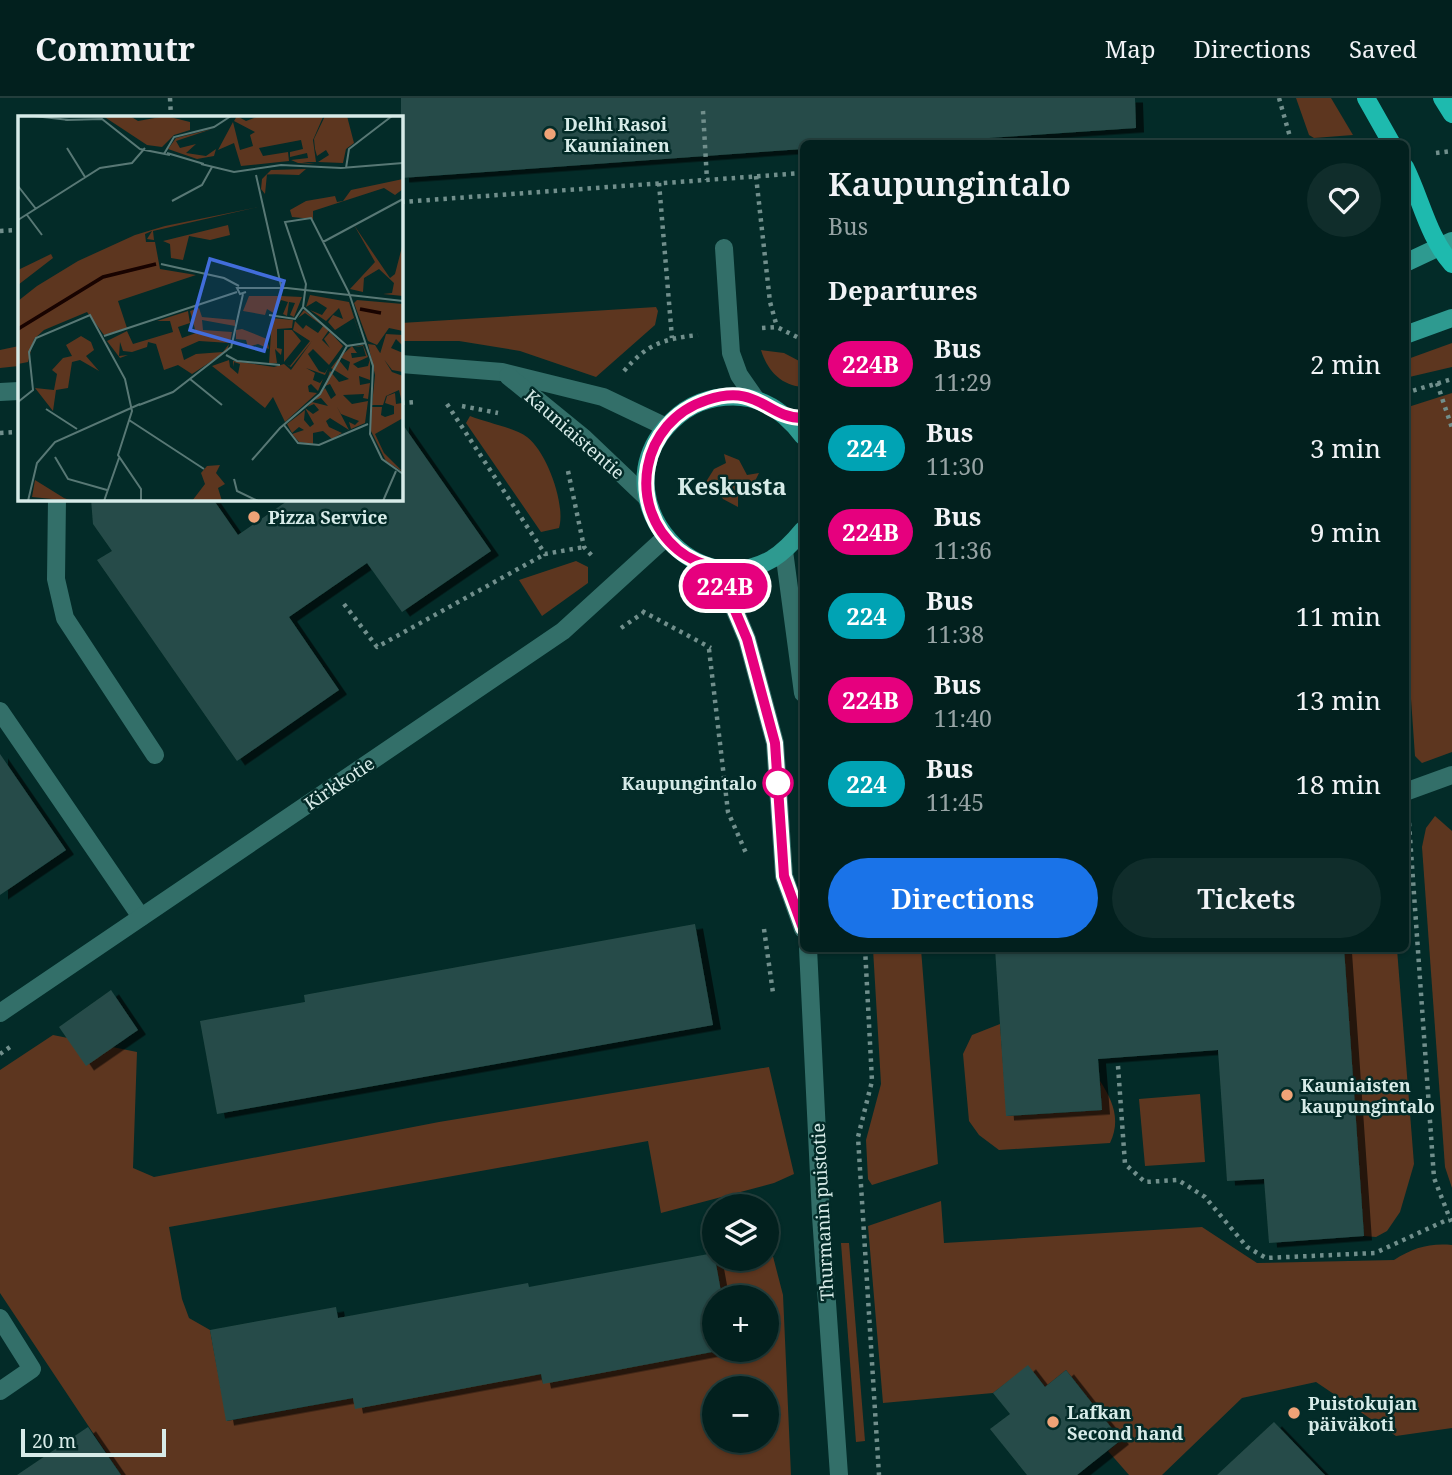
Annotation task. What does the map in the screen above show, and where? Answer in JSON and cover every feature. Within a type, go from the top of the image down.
[{"type":"main road","points":[[1366,98],[1390,140]]},
{"type":"main road","points":[[1442,98],[1452,114]]},
{"type":"main road","points":[[1409,175],[1452,264]]},
{"type":"main road","points":[[1409,261],[1444,244]]},
{"type":"main road","points":[[1409,334],[1452,318]]},
{"type":"main road","points":[[796,418],[755,398],[734,396],[709,399],[693,405],[666,426],[648,459],[645,478],[646,497],[653,519],[665,538],[680,552],[717,568],[752,566],[784,551],[800,533]]},
{"type":"street","points":[[724,248],[731,353],[739,375],[755,398]]},
{"type":"street","name":"Kauniaistentie","points":[[402,364],[502,372],[603,397],[666,426]]},
{"type":"street","name":"Kauniaistentie","points":[[502,372],[584,438],[646,497]]},
{"type":"street","points":[[0,392],[18,391]]},
{"type":"street","points":[[57,500],[56,579],[65,618],[155,755]]},
{"type":"street","name":"Kirkkotie","points":[[0,1013],[563,631],[665,538]]},
{"type":"street","points":[[784,551],[800,671]]},
{"type":"street","points":[[717,568],[747,639],[775,743],[784,876],[800,921]]},
{"type":"street","points":[[0,711],[141,917]]},
{"type":"street","points":[[1409,791],[1452,775]]},
{"type":"street","name":"Thurmanin puistotie","points":[[808,952],[821,1216],[839,1475]]},
{"type":"street","points":[[0,1318],[32,1369],[0,1391]]},
{"type":"path","points":[[170,98],[171,116]]},
{"type":"path","points":[[1279,98],[1291,140]]},
{"type":"path","points":[[703,111],[707,180]]},
{"type":"path","points":[[402,202],[800,173]]},
{"type":"path","points":[[756,176],[763,245],[777,327]]},
{"type":"path","points":[[659,183],[672,338]]},
{"type":"path","points":[[0,231],[18,230]]},
{"type":"path","points":[[603,397],[642,350],[672,338],[777,327],[800,338]]},
{"type":"path","points":[[1409,392],[1452,379]]},
{"type":"path","points":[[1437,383],[1452,428]]},
{"type":"path","points":[[434,401],[496,412],[509,419]]},
{"type":"path","points":[[402,403],[423,402]]},
{"type":"path","points":[[447,404],[545,554]]},
{"type":"path","points":[[0,433],[18,432]]},
{"type":"path","points":[[568,469],[584,438]]},
{"type":"path","points":[[344,604],[377,647],[545,554],[584,547]]},
{"type":"path","points":[[709,649],[728,812],[747,857]]},
{"type":"path","points":[[1118,1066],[1125,1164],[1144,1182],[1178,1180],[1205,1197],[1247,1247],[1266,1258],[1375,1253],[1450,1222],[1434,1178],[1412,891],[1409,816]]},
{"type":"path","points":[[763,919],[774,998]]},
{"type":"path","points":[[865,952],[873,1081],[858,1137],[879,1475]]},
{"type":"shaded area","points":[[1296,98],[1331,98],[1353,135],[1314,138],[1309,135]]},
{"type":"shaded area","points":[[656,307],[658,311],[655,325],[596,377],[520,351],[459,341],[402,341],[402,323]]},
{"type":"shaded area","points":[[1452,343],[1452,367],[1409,377],[1409,359]]},
{"type":"shaded area","points":[[18,346],[18,366],[0,368],[0,350]]},
{"type":"shaded area","points":[[761,350],[784,353],[800,361],[800,387],[788,384],[776,376]]},
{"type":"shaded area","points":[[1452,393],[1452,752],[1422,763],[1415,756],[1409,699],[1409,407]]},
{"type":"shaded area","points":[[470,416],[515,430],[534,444],[548,466],[557,493],[560,506],[559,528],[541,532],[466,423]]},
{"type":"shaded area","points":[[724,454],[739,460],[747,475],[759,473],[752,487],[738,497],[738,507],[723,499],[715,487],[704,485],[714,469],[726,463]]},
{"type":"shaded area","points":[[576,561],[588,567],[588,583],[542,616],[519,580]]},
{"type":"shaded area","points":[[1435,816],[1452,831],[1452,1188],[1445,1167],[1422,847],[1426,828]]},
{"type":"shaded area","points":[[873,952],[921,952],[938,1164],[872,1185],[868,1179],[866,1140],[881,1084]]},
{"type":"shaded area","points":[[1344,952],[1397,952],[1414,1164],[1400,1212],[1387,1231],[1376,1237],[1364,1236]]},
{"type":"shaded area","points":[[1000,1024],[1007,1116],[1102,1110],[1100,1081],[1114,1111],[1115,1126],[1110,1143],[999,1150],[979,1135],[969,1121],[963,1054],[972,1035]]},
{"type":"shaded area","points":[[53,1035],[137,1052],[133,1168],[154,1177],[439,1122],[769,1067],[794,1174],[774,1183],[733,1194],[702,1194],[702,1202],[661,1213],[648,1141],[169,1227],[182,1299],[189,1318],[210,1330],[227,1421],[353,1398],[541,1374],[543,1383],[702,1354],[702,1362],[779,1362],[779,1285],[720,1285],[717,1271],[777,1271],[783,1295],[791,1475],[121,1475],[0,1293],[0,1070]]},
{"type":"shaded area","points":[[1200,1094],[1205,1162],[1145,1166],[1139,1099]]},
{"type":"shaded area","points":[[941,1201],[944,1243],[1202,1227],[1257,1263],[1394,1260],[1422,1247],[1452,1245],[1452,1428],[1396,1436],[1316,1382],[1242,1398],[1162,1475],[1129,1475],[1108,1451],[1121,1440],[1066,1370],[1045,1387],[1028,1366],[993,1393],[883,1403],[868,1226]]},
{"type":"shaded area","points":[[841,1243],[849,1243],[865,1441],[856,1442]]},
{"type":"building","points":[[401,98],[1135,98],[1136,128],[960,140],[800,140],[800,149],[402,178]]},
{"type":"building","points":[[402,423],[491,551],[402,612],[367,563],[289,617],[339,690],[237,761],[97,560],[112,551],[93,524],[91,500],[214,500],[238,535],[289,500],[402,500]]},
{"type":"building","points":[[0,754],[66,850],[0,895]]},
{"type":"building","points":[[695,924],[713,1025],[217,1114],[200,1021],[305,1002],[304,995]]},
{"type":"building","name":"Kauniaisten kaupungintalo","points":[[995,952],[1344,952],[1364,1236],[1269,1243],[1264,1179],[1227,1181],[1218,1050],[1098,1059],[1102,1110],[1006,1116]]},
{"type":"building","points":[[111,990],[138,1030],[86,1066],[59,1027]]},
{"type":"building","points":[[702,1255],[702,1271],[717,1271],[720,1285],[702,1285],[702,1354],[543,1384],[541,1374],[355,1409],[353,1398],[226,1421],[210,1330],[336,1307],[338,1318],[528,1283],[529,1287]]},
{"type":"building","name":"Lafkan Second hand","points":[[1028,1365],[1045,1387],[1066,1370],[1121,1440],[1077,1475],[1027,1475],[990,1429],[1010,1414],[993,1393]]},
{"type":"building","points":[[1274,1422],[1325,1475],[1217,1475]]},
{"type":"building","points":[[88,1427],[121,1475],[17,1475]]},
{"type":"bus line","name":"224B","points":[[800,418],[789,418],[755,398],[742,396],[709,399],[693,405],[666,426],[655,442],[648,459],[645,478],[646,497],[653,519],[665,538],[680,552],[717,568],[747,639],[775,743],[784,876],[800,920]]},
{"type":"place","name":"Delhi Rasoi Kauniainen","points":[[550,134]]},
{"type":"place","name":"Pizza Service","points":[[254,517]]},
{"type":"place","name":"Kaupungintalo","points":[[778,783]]},
{"type":"place","name":"Kauniaisten kaupungintalo","points":[[1287,1095]]},
{"type":"place","name":"Puistokujan päiväkoti","points":[[1294,1413]]},
{"type":"place","name":"Lafkan Second hand","points":[[1053,1422]]},
{"type":"district","name":"Keskusta","points":[[732,485]]}]
